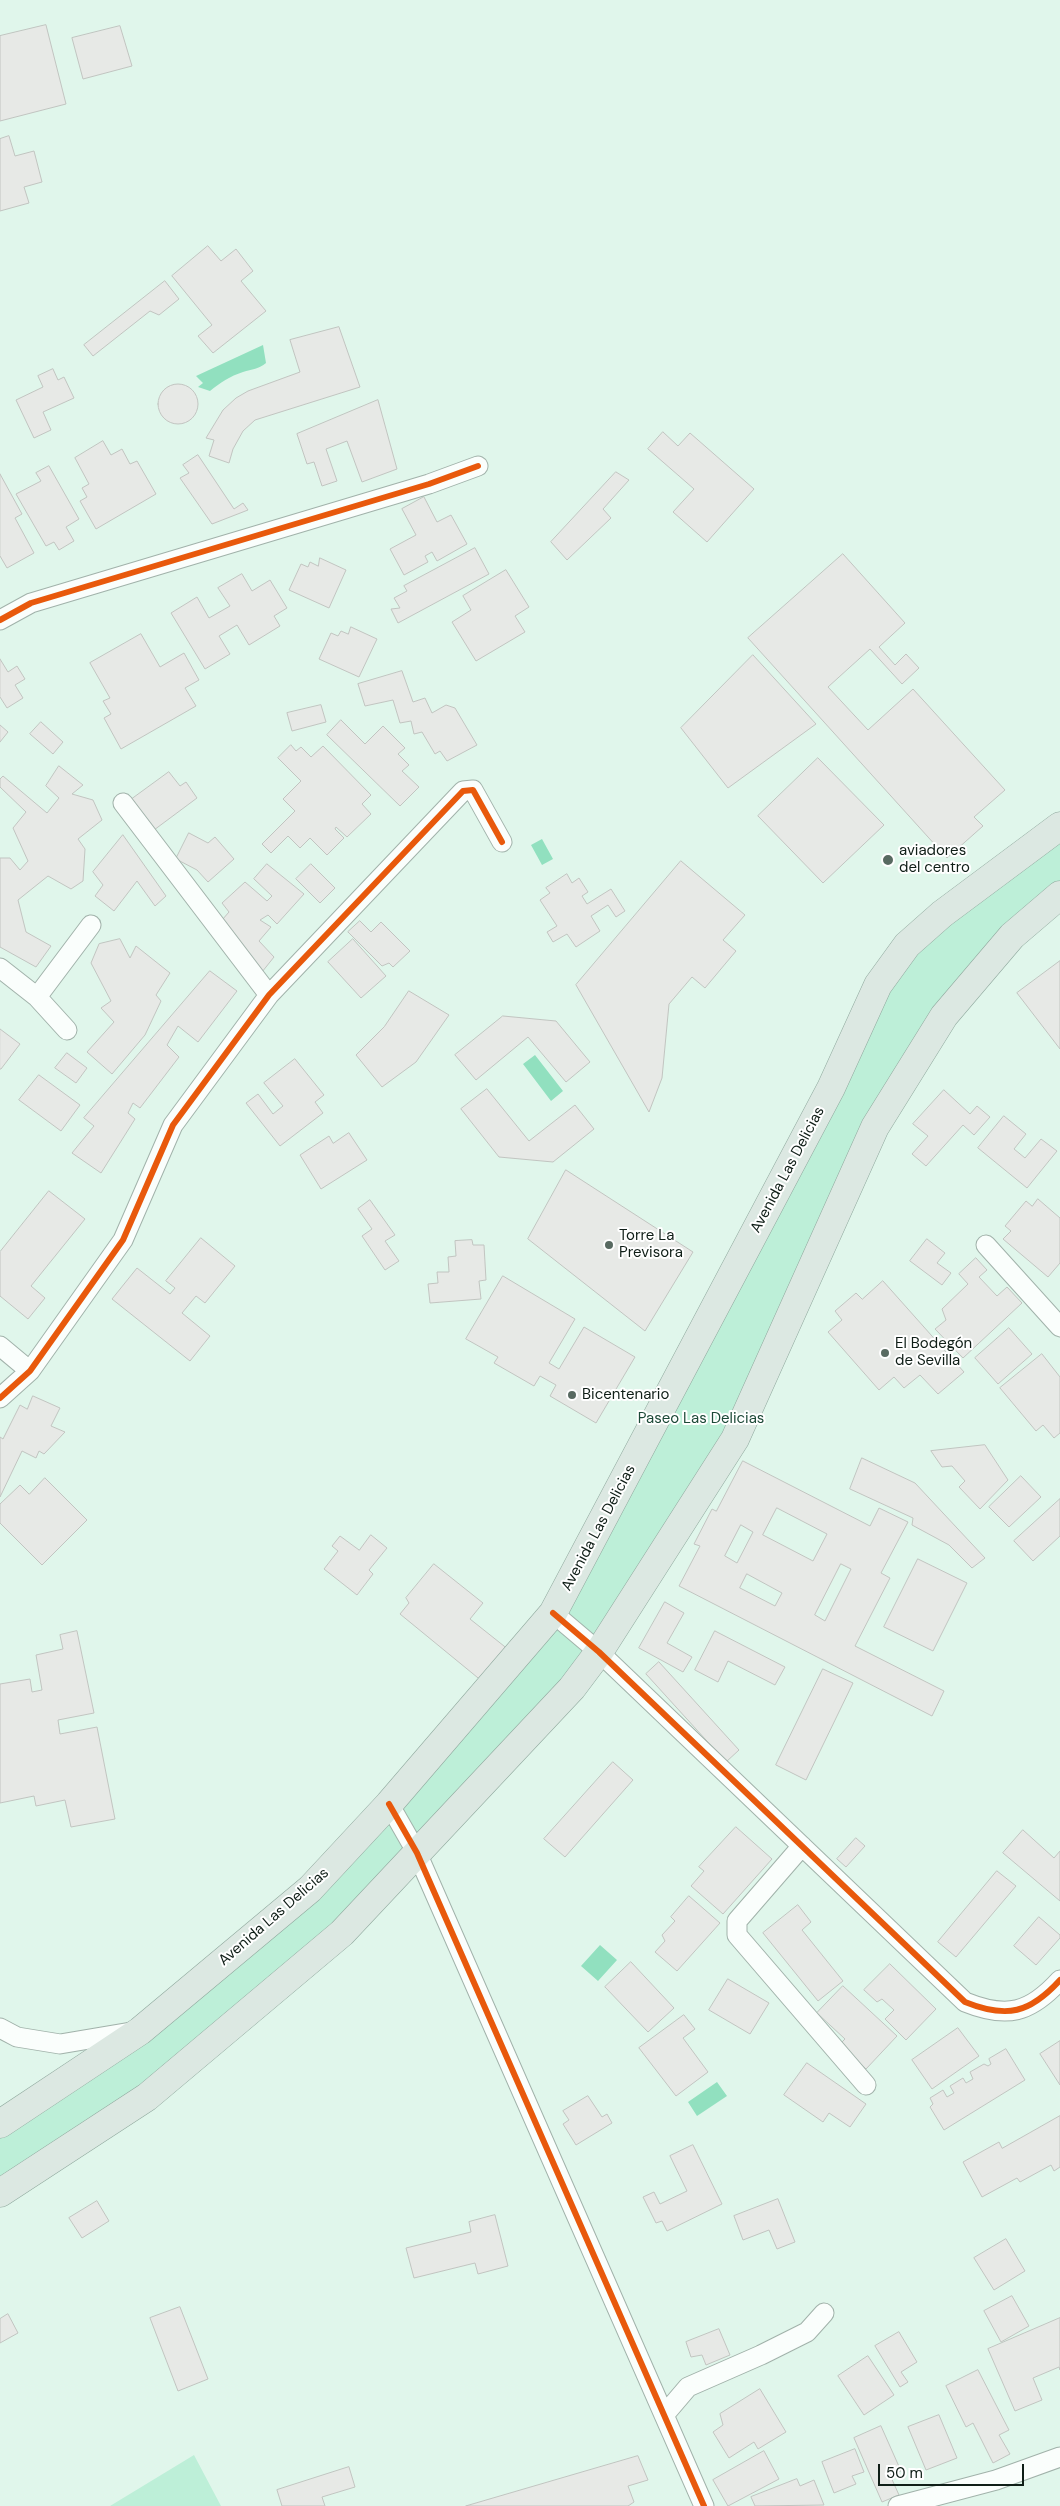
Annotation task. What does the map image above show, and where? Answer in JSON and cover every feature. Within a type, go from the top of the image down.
[{"type":"main road","name":"Avenida Las Delicias","points":[[0,2124],[140,2030],[310,1889],[389,1804],[553,1613],[831,1088],[878,984],[907,945],[942,914],[1060,826]]},
{"type":"main road","points":[[0,2193],[147,2097],[342,1933],[572,1688],[599,1652],[735,1439],[875,1127],[944,1016],[1012,936],[1060,895]]},
{"type":"street","points":[[0,620],[31,604],[429,484],[478,466]]},
{"type":"street","points":[[0,1398],[30,1371],[123,1240],[173,1125],[269,995],[463,791],[472,790],[502,842]]},
{"type":"street","points":[[123,803],[269,995]]},
{"type":"street","points":[[37,998],[91,925]]},
{"type":"street","points":[[0,968],[37,998],[67,1030]]},
{"type":"street","points":[[986,1245],[1060,1327]]},
{"type":"street","points":[[0,1346],[30,1371]]},
{"type":"street","points":[[553,1613],[599,1652],[966,2002],[985,2010],[1008,2013],[1026,2007],[1045,1997],[1060,1980]]},
{"type":"street","points":[[389,1804],[417,1853],[704,2506]]},
{"type":"street","points":[[802,1846],[737,1921],[737,1935],[866,2085]]},
{"type":"street","points":[[0,2028],[18,2037],[60,2044],[140,2030]]},
{"type":"street","points":[[665,2414],[688,2387],[761,2355],[807,2332],[824,2313]]},
{"type":"street","points":[[900,2506],[996,2480],[1060,2457]]},
{"type":"green space","name":"Paseo Las Delicias","points":[[1060,826],[1060,898],[944,1016],[735,1439],[599,1652],[342,1933],[0,2193],[0,2124],[310,1889],[553,1613],[878,985]]},
{"type":"green space","points":[[194,2455],[221,2506],[110,2506]]},
{"type":"shaded area","points":[[263,345],[266,363],[263,365],[234,376],[210,391],[198,387],[203,383],[196,376]]},
{"type":"shaded area","points":[[542,839],[553,859],[542,865],[531,845]]},
{"type":"shaded area","points":[[535,1055],[563,1091],[551,1101],[523,1064]]},
{"type":"shaded area","points":[[600,1945],[617,1960],[598,1981],[581,1966]]},
{"type":"shaded area","points":[[717,2082],[727,2096],[697,2116],[688,2102]]},
{"type":"building","points":[[46,25],[66,104],[0,121],[0,36]]},
{"type":"building","points":[[120,26],[132,66],[83,79],[72,38]]},
{"type":"building","points":[[9,136],[15,156],[34,151],[42,182],[24,187],[29,203],[0,211],[0,139]]},
{"type":"building","points":[[208,246],[221,261],[236,249],[253,271],[241,281],[266,311],[213,353],[198,336],[212,325],[172,276]]},
{"type":"building","points":[[165,281],[179,299],[159,315],[150,311],[93,356],[84,345]]},
{"type":"building","points":[[339,327],[360,387],[255,420],[243,431],[233,449],[229,463],[209,456],[214,440],[206,438],[223,410],[236,398],[248,391],[300,372],[290,340]]},
{"type":"building","points":[[53,369],[58,380],[64,377],[74,398],[43,412],[51,430],[34,438],[16,400],[43,387],[38,376]]},
{"type":"building","points":[[178,384],[192,390],[198,404],[192,418],[178,424],[164,418],[158,404],[164,390]]},
{"type":"building","points":[[378,400],[397,469],[362,482],[347,441],[326,449],[337,481],[322,486],[314,462],[307,464],[297,434]]},
{"type":"building","points":[[663,432],[678,446],[690,433],[754,489],[707,542],[673,512],[694,489],[648,449]]},
{"type":"building","points":[[103,441],[111,455],[122,449],[130,464],[137,461],[156,494],[96,529],[80,501],[87,497],[82,488],[89,484],[75,458]]},
{"type":"building","points":[[198,455],[234,509],[243,503],[248,510],[212,524],[180,478],[189,473],[183,465]]},
{"type":"building","points":[[49,466],[79,519],[66,527],[74,541],[59,550],[54,542],[46,546],[16,494],[41,481],[36,473]]},
{"type":"building","points":[[616,472],[629,480],[603,509],[611,518],[567,560],[551,542]]},
{"type":"building","points":[[0,474],[22,514],[15,518],[34,553],[7,568],[0,556]]},
{"type":"building","points":[[424,497],[437,522],[451,515],[467,544],[437,561],[432,552],[425,556],[428,562],[404,575],[390,549],[416,535],[402,509]]},
{"type":"building","points":[[475,548],[489,574],[398,623],[391,609],[400,608],[394,598],[407,591],[404,586]]},
{"type":"building","points":[[843,554],[905,623],[879,647],[895,665],[906,654],[919,668],[902,684],[870,649],[828,687],[868,730],[913,689],[1005,790],[974,817],[983,826],[947,858],[748,638]]},
{"type":"building","points":[[320,558],[346,570],[329,608],[289,590],[301,564],[308,567],[310,562],[318,566]]},
{"type":"building","points":[[506,570],[529,607],[515,616],[525,632],[476,661],[452,622],[471,610],[463,596]]},
{"type":"building","points":[[242,574],[252,591],[270,580],[287,608],[274,616],[280,626],[249,645],[237,625],[219,636],[230,654],[205,669],[171,613],[197,597],[209,618],[230,606],[218,588]]},
{"type":"building","points":[[351,627],[377,639],[359,677],[319,659],[331,633],[338,636],[341,631],[348,634]]},
{"type":"building","points":[[141,634],[160,667],[184,653],[199,680],[185,688],[196,706],[121,749],[104,718],[111,714],[103,701],[110,698],[90,663]]},
{"type":"building","points":[[753,655],[816,724],[728,788],[681,728]]},
{"type":"building","points":[[0,659],[8,672],[17,666],[25,679],[15,685],[23,698],[7,708],[0,697]]},
{"type":"building","points":[[402,671],[413,702],[425,698],[432,713],[446,705],[455,708],[477,745],[447,761],[440,751],[435,754],[422,732],[414,734],[411,721],[400,723],[393,700],[365,706],[358,684]]},
{"type":"building","points":[[321,705],[326,722],[292,731],[287,713]]},
{"type":"building","points":[[341,720],[365,744],[383,726],[405,748],[398,754],[409,765],[402,771],[419,787],[400,806],[327,735]]},
{"type":"building","points":[[41,722],[63,742],[53,754],[30,734]]},
{"type":"building","points":[[0,725],[8,732],[0,742]]},
{"type":"building","points":[[291,745],[296,751],[301,747],[311,757],[323,746],[371,795],[362,804],[371,814],[347,837],[336,827],[335,829],[344,838],[327,855],[310,838],[300,848],[288,836],[271,853],[262,844],[295,811],[283,799],[301,781],[278,758]]},
{"type":"building","points":[[818,758],[884,825],[823,883],[758,816]]},
{"type":"building","points":[[59,766],[83,785],[72,794],[93,800],[102,820],[78,839],[85,849],[83,881],[71,889],[48,876],[18,900],[26,932],[51,946],[36,967],[0,947],[0,858],[10,858],[20,870],[28,861],[13,828],[26,812],[0,787],[0,779],[3,776],[47,813],[59,798],[46,786]]},
{"type":"building","points":[[169,772],[180,786],[186,782],[197,798],[154,830],[132,799]]},
{"type":"building","points":[[189,833],[208,843],[215,837],[234,859],[208,882],[197,870],[176,859]]},
{"type":"building","points":[[123,835],[166,896],[155,906],[137,881],[114,911],[95,896],[103,885],[93,872]]},
{"type":"building","points":[[681,861],[745,915],[723,940],[736,951],[705,988],[692,977],[669,1004],[662,1078],[649,1112],[576,985]]},
{"type":"building","points":[[267,864],[304,894],[277,924],[268,915],[260,920],[271,927],[259,941],[274,957],[262,972],[222,920],[229,912],[222,903],[245,882],[267,901],[272,896],[254,879]]},
{"type":"building","points":[[311,864],[335,888],[320,903],[296,879]]},
{"type":"building","points":[[567,874],[572,883],[579,878],[588,892],[582,896],[587,904],[611,889],[625,911],[616,917],[608,905],[591,916],[600,931],[576,947],[567,934],[553,942],[547,932],[557,926],[540,900],[550,893],[546,888]]},
{"type":"building","points":[[360,921],[371,932],[381,922],[410,951],[393,967],[389,963],[382,966],[348,932]]},
{"type":"building","points":[[120,939],[130,958],[136,946],[170,973],[156,995],[161,1001],[145,1035],[112,1074],[87,1052],[114,1022],[101,1008],[111,1001],[91,963],[99,944]]},
{"type":"building","points":[[353,939],[386,976],[361,998],[328,962]]},
{"type":"building","points":[[1060,961],[1060,1049],[1017,993]]},
{"type":"building","points":[[210,971],[237,991],[198,1042],[178,1026],[167,1045],[179,1057],[140,1108],[133,1103],[128,1113],[135,1119],[101,1173],[72,1153],[94,1126],[84,1118]]},
{"type":"building","points":[[409,991],[449,1015],[416,1062],[382,1087],[356,1055],[384,1027]]},
{"type":"building","points":[[503,1016],[556,1021],[590,1062],[566,1082],[528,1037],[476,1080],[455,1055]]},
{"type":"building","points":[[0,1029],[20,1044],[1,1069],[0,1069]]},
{"type":"building","points":[[67,1053],[87,1068],[76,1083],[55,1068]]},
{"type":"building","points":[[295,1059],[324,1095],[315,1102],[323,1113],[280,1146],[246,1103],[258,1094],[273,1114],[283,1106],[264,1083]]},
{"type":"building","points":[[39,1075],[80,1105],[61,1131],[19,1100]]},
{"type":"building","points":[[487,1089],[529,1141],[575,1105],[594,1129],[553,1162],[499,1157],[461,1109]]},
{"type":"building","points":[[944,1090],[970,1114],[977,1106],[990,1117],[974,1135],[963,1125],[926,1166],[912,1154],[928,1136],[913,1124]]},
{"type":"building","points":[[1004,1116],[1026,1134],[1014,1149],[1025,1158],[1041,1139],[1057,1151],[1027,1188],[978,1148]]},
{"type":"building","points":[[349,1133],[367,1160],[321,1189],[300,1155],[329,1136],[333,1143]]},
{"type":"building","name":"Torre La Previsora","points":[[566,1170],[693,1252],[645,1331],[528,1239]]},
{"type":"building","points":[[49,1191],[85,1219],[31,1286],[45,1298],[28,1319],[0,1296],[0,1252]]},
{"type":"building","points":[[1038,1199],[1060,1218],[1060,1263],[1048,1277],[1003,1239],[1011,1231],[1005,1226],[1026,1201],[1032,1206]]},
{"type":"building","points":[[370,1200],[395,1235],[385,1241],[399,1261],[385,1270],[362,1236],[372,1229],[358,1209]]},
{"type":"building","points":[[201,1238],[235,1266],[205,1303],[196,1296],[182,1313],[210,1336],[190,1361],[112,1299],[137,1268],[170,1294],[175,1288],[166,1281]]},
{"type":"building","points":[[927,1239],[945,1253],[937,1263],[951,1273],[942,1285],[910,1261]]},
{"type":"building","points":[[472,1240],[473,1245],[484,1245],[486,1280],[479,1281],[481,1299],[430,1303],[428,1284],[438,1283],[437,1272],[449,1272],[448,1257],[456,1256],[455,1241]]},
{"type":"building","points":[[976,1258],[987,1270],[979,1277],[997,1296],[1007,1287],[1022,1303],[963,1358],[935,1329],[946,1320],[942,1309],[968,1284],[959,1274]]},
{"type":"building","points":[[503,1276],[575,1319],[549,1363],[559,1369],[584,1327],[635,1357],[596,1423],[550,1396],[556,1385],[540,1376],[534,1386],[494,1363],[498,1357],[466,1339]]},
{"type":"building","points":[[883,1281],[964,1372],[938,1394],[920,1375],[904,1388],[894,1377],[879,1390],[828,1332],[842,1320],[835,1311],[856,1293],[862,1299]]},
{"type":"building","points":[[1009,1328],[1032,1354],[998,1384],[975,1358]]},
{"type":"building","points":[[1042,1354],[1060,1377],[1060,1433],[1054,1438],[1043,1425],[1036,1431],[1000,1388]]},
{"type":"building","points":[[33,1396],[60,1408],[51,1426],[65,1432],[44,1454],[39,1451],[36,1458],[22,1451],[0,1497],[0,1437],[3,1439],[20,1405],[27,1409]]},
{"type":"building","points":[[985,1445],[1008,1480],[980,1509],[959,1487],[965,1481],[952,1466],[942,1467],[931,1451]]},
{"type":"building","points":[[862,1458],[915,1483],[985,1558],[972,1568],[949,1545],[912,1525],[913,1518],[850,1489]]},
{"type":"building","points":[[743,1461],[870,1526],[879,1508],[908,1522],[881,1573],[890,1578],[855,1646],[944,1691],[932,1716],[679,1586],[700,1546],[694,1544],[712,1509],[716,1511]],"holes":[[[777,1508],[827,1534],[813,1561],[763,1535]],[[741,1525],[753,1532],[737,1563],[725,1556]],[[841,1564],[851,1569],[825,1621],[815,1615]],[[747,1574],[782,1593],[775,1606],[740,1588]]]},
{"type":"building","points":[[1021,1476],[1041,1497],[1009,1527],[989,1507]]},
{"type":"building","points":[[45,1478],[87,1520],[42,1565],[0,1523],[0,1504],[20,1485],[29,1494]]},
{"type":"building","points":[[1060,1499],[1060,1536],[1033,1561],[1014,1541]]},
{"type":"building","points":[[371,1535],[387,1548],[369,1570],[373,1574],[357,1595],[324,1569],[338,1551],[332,1546],[340,1536],[359,1550]]},
{"type":"building","points":[[918,1559],[967,1583],[933,1651],[884,1627]]},
{"type":"building","points":[[434,1564],[483,1603],[470,1619],[509,1650],[483,1682],[400,1614],[409,1603],[406,1598]]},
{"type":"building","points":[[665,1602],[684,1613],[667,1643],[692,1657],[683,1672],[639,1648]]},
{"type":"building","points":[[77,1631],[94,1713],[58,1720],[60,1734],[97,1727],[115,1819],[71,1827],[65,1800],[36,1806],[34,1796],[0,1803],[0,1684],[30,1679],[32,1692],[42,1690],[36,1655],[63,1649],[60,1635]]},
{"type":"building","points":[[715,1631],[785,1667],[775,1685],[728,1661],[718,1682],[695,1670]]},
{"type":"building","points":[[659,1662],[739,1750],[726,1762],[646,1674]]},
{"type":"building","points":[[823,1669],[853,1683],[806,1780],[776,1765]]},
{"type":"building","points":[[613,1762],[633,1780],[565,1857],[544,1839]]},
{"type":"building","points":[[736,1827],[772,1859],[723,1914],[691,1886],[704,1871],[699,1867]]},
{"type":"building","points":[[1023,1830],[1054,1858],[1060,1851],[1060,1901],[1003,1853]]},
{"type":"building","points":[[856,1838],[865,1846],[846,1867],[837,1859]]},
{"type":"building","points":[[997,1871],[1016,1886],[956,1957],[938,1942]]},
{"type":"building","points":[[689,1896],[720,1923],[677,1971],[655,1952],[665,1941],[662,1935],[675,1921],[671,1917]]},
{"type":"building","points":[[798,1905],[811,1922],[802,1930],[843,1981],[818,2001],[763,1933]]},
{"type":"building","points":[[1039,1917],[1060,1935],[1060,1938],[1036,1965],[1014,1946]]},
{"type":"building","points":[[631,1962],[674,2008],[648,2032],[605,1987]]},
{"type":"building","points":[[890,1964],[936,2009],[906,2040],[885,2019],[894,2010],[882,1999],[877,2002],[864,1990]]},
{"type":"building","points":[[728,1979],[769,2003],[750,2034],[709,2010]]},
{"type":"building","points":[[843,1986],[897,2036],[866,2069],[840,2044],[845,2039],[817,2013]]},
{"type":"building","points":[[684,2015],[695,2029],[683,2038],[708,2072],[676,2096],[639,2048]]},
{"type":"building","points":[[958,2028],[979,2056],[932,2089],[912,2060]]},
{"type":"building","points":[[1060,2041],[1060,2085],[1040,2054]]},
{"type":"building","points":[[1006,2049],[1025,2080],[944,2130],[930,2107],[933,2104],[930,2098],[943,2090],[947,2097],[954,2093],[950,2086],[963,2078],[966,2083],[973,2079],[970,2072],[984,2064],[988,2066],[991,2064],[989,2059]]},
{"type":"building","points":[[807,2063],[866,2104],[850,2127],[829,2113],[823,2122],[784,2095]]},
{"type":"building","points":[[588,2096],[602,2117],[607,2114],[612,2123],[576,2145],[563,2124],[569,2120],[563,2111]]},
{"type":"building","points":[[1060,2116],[1060,2167],[1054,2171],[1051,2165],[1020,2182],[1017,2178],[982,2197],[963,2162],[999,2142],[1002,2148]]},
{"type":"building","points":[[693,2145],[722,2204],[667,2231],[662,2221],[656,2223],[643,2197],[654,2192],[660,2204],[687,2191],[670,2156]]},
{"type":"building","points":[[778,2199],[795,2242],[777,2249],[769,2230],[743,2240],[734,2216]]},
{"type":"building","points":[[97,2201],[109,2221],[82,2238],[69,2218]]},
{"type":"building","points":[[495,2215],[508,2266],[478,2274],[475,2263],[414,2278],[406,2248],[471,2232],[469,2222]]},
{"type":"building","points":[[1006,2239],[1025,2271],[994,2290],[974,2258]]},
{"type":"building","points":[[1012,2296],[1029,2326],[1001,2342],[984,2311]]},
{"type":"building","points":[[180,2307],[208,2379],[178,2391],[150,2318]]},
{"type":"building","points":[[8,2314],[18,2333],[0,2343],[0,2319]]},
{"type":"building","points":[[1060,2318],[1060,2370],[1059,2367],[1033,2378],[1042,2400],[1015,2411],[988,2349]]},
{"type":"building","points":[[719,2329],[730,2355],[706,2365],[702,2355],[691,2357],[686,2342]]},
{"type":"building","points":[[899,2332],[917,2362],[901,2372],[908,2382],[900,2387],[875,2346]]},
{"type":"building","points":[[868,2356],[894,2395],[864,2415],[838,2376]]},
{"type":"building","points":[[978,2370],[1009,2430],[999,2435],[1010,2454],[993,2463],[973,2423],[966,2427],[946,2386]]},
{"type":"building","points":[[760,2389],[786,2432],[758,2449],[754,2442],[729,2458],[713,2432],[723,2425],[720,2414]]},
{"type":"building","points":[[939,2415],[957,2458],[926,2470],[908,2427]]},
{"type":"building","points":[[881,2426],[901,2471],[890,2475],[899,2495],[882,2502],[854,2438]]},
{"type":"building","points":[[855,2449],[864,2472],[852,2476],[856,2484],[834,2493],[822,2462]]},
{"type":"building","points":[[764,2451],[779,2479],[728,2506],[713,2480]]},
{"type":"building","points":[[638,2456],[648,2480],[628,2486],[634,2502],[628,2506],[466,2506]]},
{"type":"building","points":[[349,2467],[355,2487],[322,2497],[325,2506],[282,2506],[277,2490]]},
{"type":"building","points":[[797,2479],[800,2486],[814,2480],[824,2505],[755,2506],[751,2497]]},
{"type":"cycle path","points":[[0,620],[31,603],[429,484],[478,466]]},
{"type":"cycle path","points":[[0,1398],[30,1371],[123,1240],[173,1125],[269,995],[463,791],[473,790],[502,842]]},
{"type":"cycle path","points":[[553,1613],[599,1652],[965,2002],[993,2010],[1017,2010],[1038,2000],[1060,1980]]},
{"type":"cycle path","points":[[389,1804],[417,1853],[704,2506]]},
{"type":"place","name":"aviadores del centro","points":[[888,860]]},
{"type":"place","name":"Torre La Previsora","points":[[609,1245]]},
{"type":"place","name":"El Bodegón de Sevilla","points":[[885,1353]]},
{"type":"place","name":"Bicentenario","points":[[572,1395]]}]
